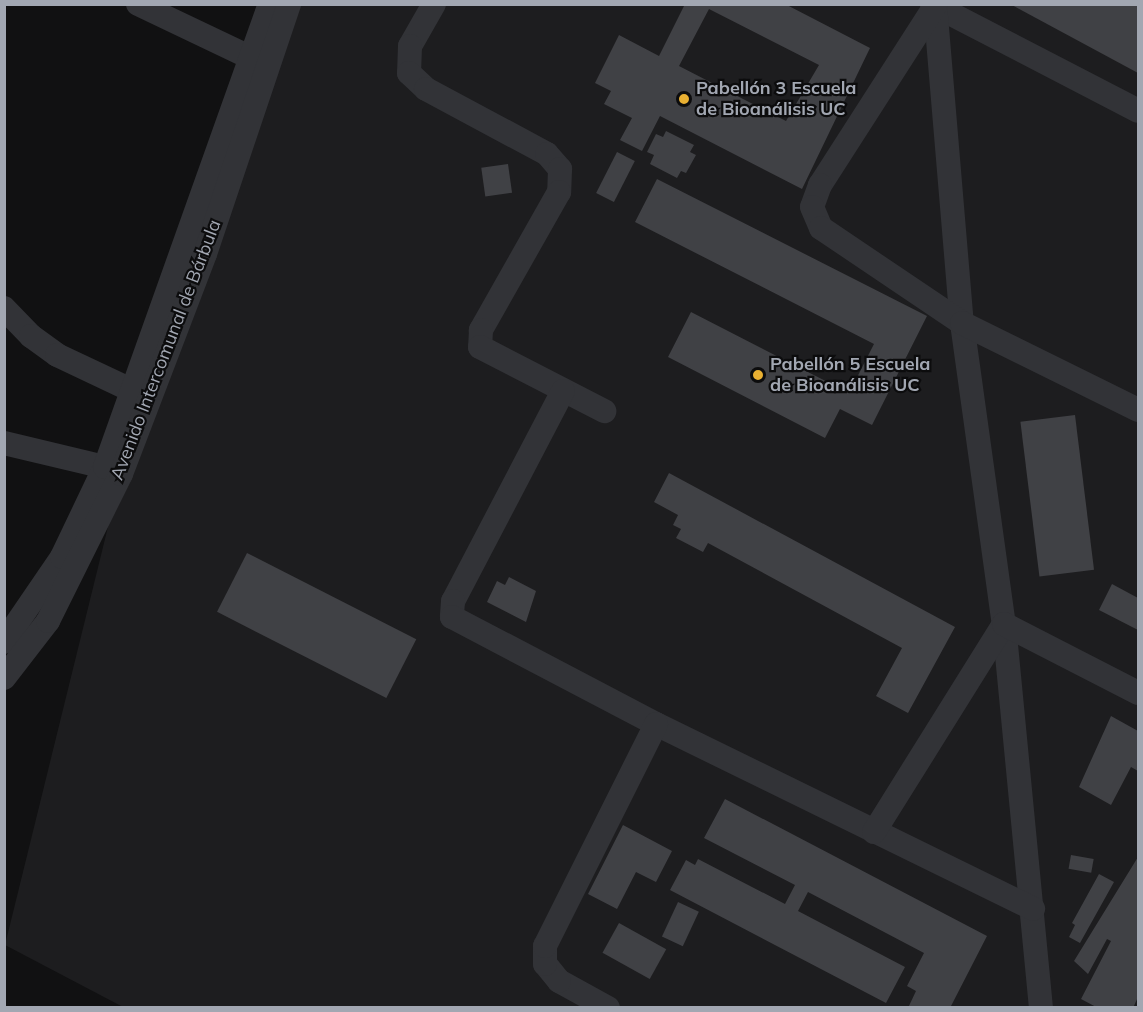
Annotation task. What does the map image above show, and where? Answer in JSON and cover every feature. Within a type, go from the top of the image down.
[{"type":"street","points":[[138,4],[249,57]]},
{"type":"street","name":"Avenido Intercomunal de Bárbula","points":[[4,642],[62,557],[105,467],[195,226],[249,57],[270,4]]},
{"type":"street","name":"Avenido Intercomunal de Bárbula","points":[[4,678],[48,621],[121,474],[205,254],[289,4]]},
{"type":"street","points":[[434,4],[410,46],[409,73],[426,89],[547,154],[560,169],[558,192],[481,330],[480,347],[604,411]]},
{"type":"street","points":[[934,5],[1138,111]]},
{"type":"street","points":[[934,5],[820,185],[812,207],[821,228],[962,323],[1138,410]]},
{"type":"street","points":[[934,5],[962,323],[1004,624],[1041,1008]]},
{"type":"street","points":[[4,308],[31,336],[57,355],[133,391]]},
{"type":"street","points":[[563,391],[453,601],[452,617],[656,724],[1033,909]]},
{"type":"street","points":[[4,443],[105,467]]},
{"type":"street","points":[[1004,624],[1138,693]]},
{"type":"street","points":[[874,832],[1004,624]]},
{"type":"street","points":[[608,1008],[558,981],[545,964],[545,946],[656,724]]},
{"type":"shaded area","points":[[289,5],[1138,5],[1138,1007],[123,1007],[5,945],[121,474]]},
{"type":"building","name":"Pabellón 3 Escuela de Bioanálisis UC","points":[[685,4],[785,4],[870,48],[802,189],[660,116],[642,151],[620,140],[632,118],[604,104],[611,91],[595,83],[619,35],[659,56]],"holes":[[[709,9],[819,65],[786,121],[679,66]]]},
{"type":"building","points":[[1010,4],[1138,4],[1138,73]]},
{"type":"building","points":[[666,131],[694,145],[690,152],[696,155],[686,173],[681,171],[677,178],[650,164],[654,155],[647,152],[656,134],[663,137]]},
{"type":"building","points":[[617,152],[635,161],[614,202],[596,193]]},
{"type":"building","points":[[508,164],[512,193],[485,196],[481,168]]},
{"type":"building","points":[[657,179],[927,316],[872,425],[840,409],[825,438],[668,357],[691,312],[849,393],[874,344],[635,222]]},
{"type":"building","points":[[1075,415],[1094,570],[1039,577],[1020,422]]},
{"type":"building","points":[[669,473],[955,627],[908,713],[876,696],[902,648],[708,543],[703,552],[676,538],[681,529],[673,525],[678,515],[654,502]]},
{"type":"building","points":[[247,553],[416,639],[386,698],[217,612]]},
{"type":"building","points":[[509,577],[536,591],[526,622],[487,602],[497,581],[505,585]]},
{"type":"building","points":[[1112,584],[1138,598],[1138,630],[1099,610]]},
{"type":"building","points":[[1111,716],[1138,731],[1138,771],[1131,767],[1111,805],[1079,787]]},
{"type":"building","points":[[725,799],[987,936],[950,1008],[908,1008],[916,991],[907,986],[924,953],[808,892],[798,911],[905,967],[886,1003],[670,890],[686,860],[695,865],[698,859],[785,904],[795,885],[704,838]]},
{"type":"building","points":[[623,825],[672,851],[656,882],[636,872],[617,909],[588,894]]},
{"type":"building","points":[[1071,855],[1094,859],[1091,873],[1069,869]]},
{"type":"building","points":[[1138,857],[1138,997],[1133,1008],[1098,1008],[1081,999],[1111,941],[1107,939],[1088,974],[1074,961]]},
{"type":"building","points":[[1099,874],[1114,882],[1080,943],[1069,937],[1075,925],[1072,923]]},
{"type":"building","points":[[678,902],[699,912],[683,946],[662,936]]},
{"type":"building","points":[[619,923],[666,949],[650,979],[603,953]]},
{"type":"place","name":"Pabellón 3 Escuela de Bioanálisis UC","points":[[684,99]]},
{"type":"place","name":"Pabellón 5 Escuela de Bioanálisis UC","points":[[758,375]]}]
